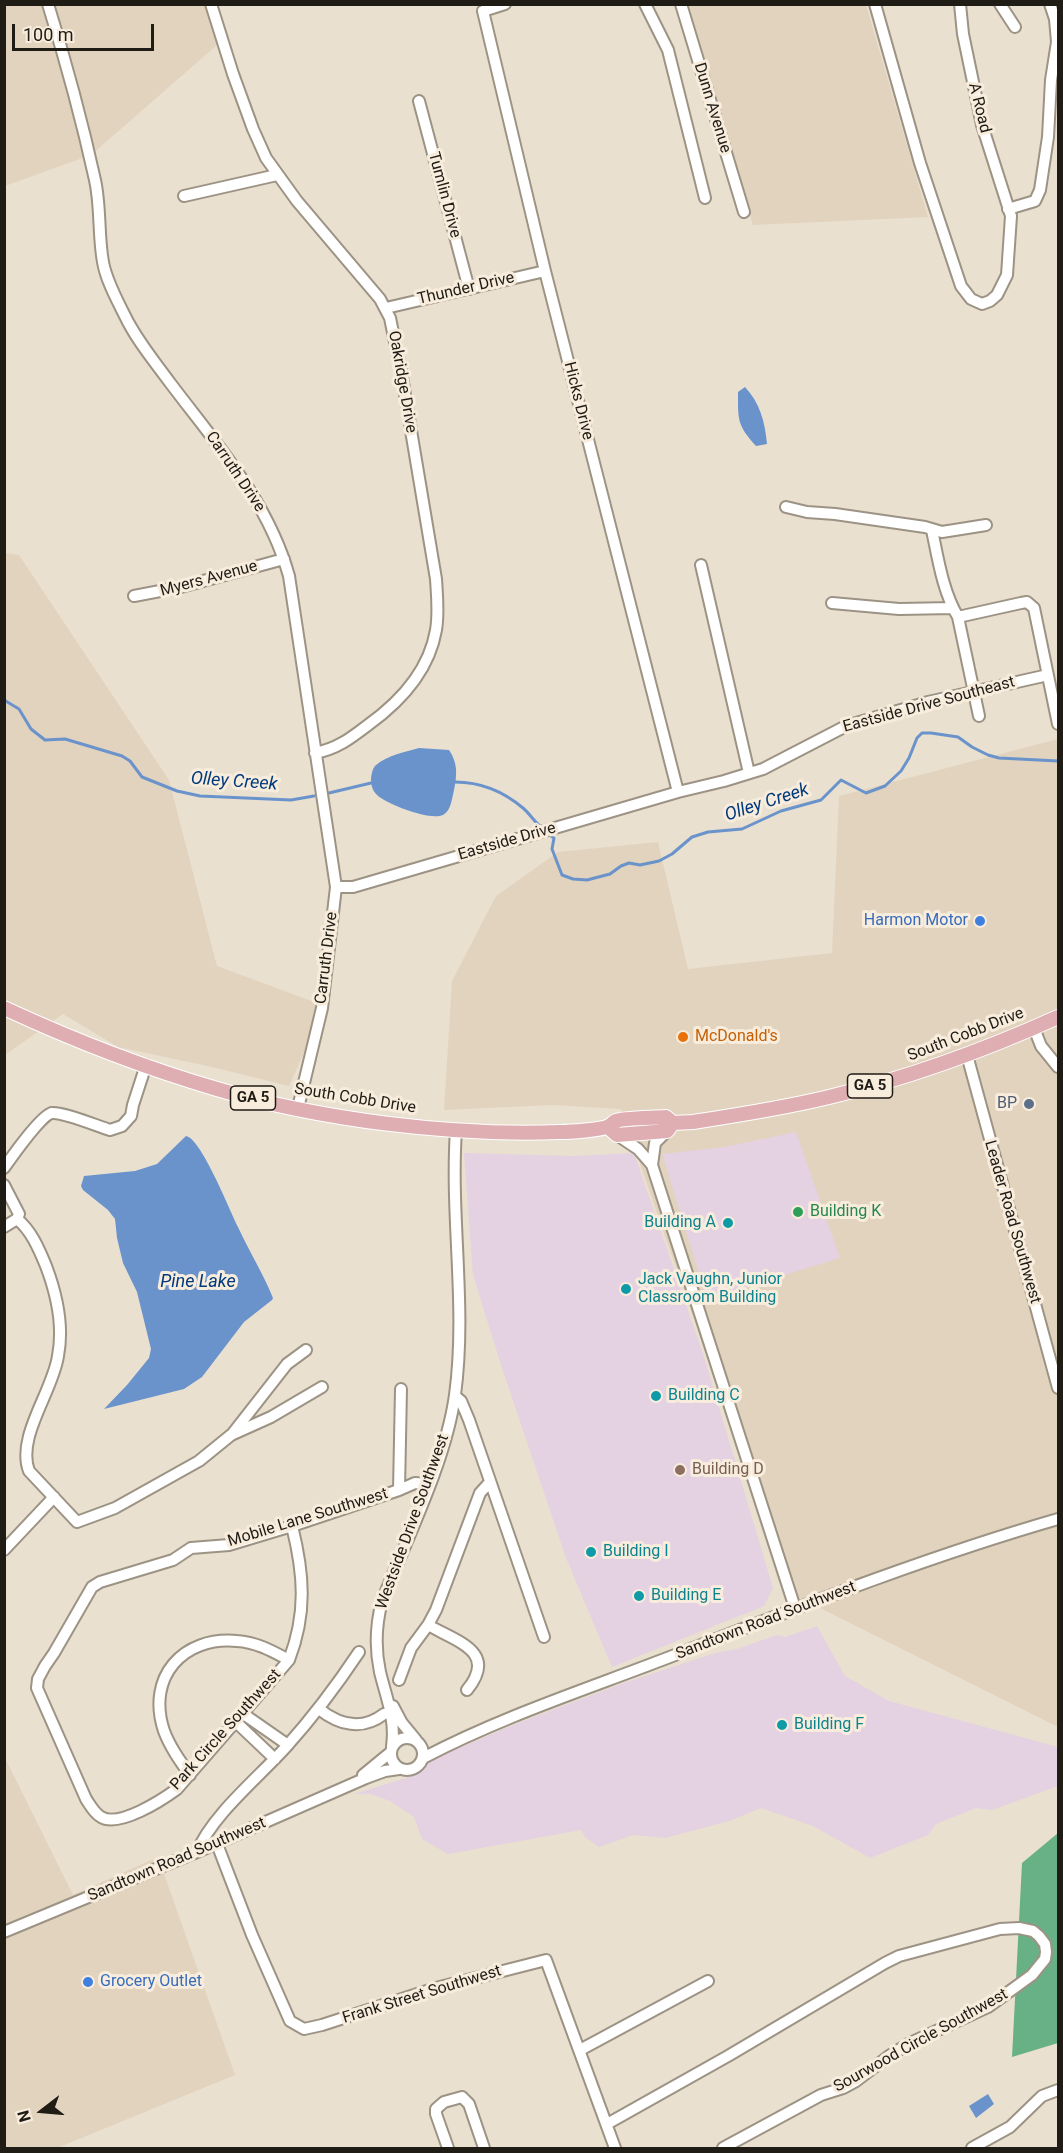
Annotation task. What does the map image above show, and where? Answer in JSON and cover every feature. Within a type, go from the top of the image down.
[{"type":"main road","name":"South Cobb Drive","points":[[4,1008],[51,1029],[217,1090],[364,1120],[456,1130],[561,1132],[613,1131],[616,1120],[666,1117],[670,1127],[829,1097],[896,1079],[967,1055],[1059,1017]]},
{"type":"street","name":"Carruth Drive","points":[[48,4],[70,76],[96,183],[104,265],[116,297],[148,353],[230,460],[255,497],[284,559],[292,594],[336,887],[322,1008],[298,1108]]},
{"type":"street","name":"Oakridge Drive","points":[[211,4],[253,129],[266,158],[334,247],[386,308],[390,318],[436,579],[436,628],[429,654],[419,674],[386,712],[336,748],[315,753]]},
{"type":"street","name":"Hicks Drive","points":[[505,4],[483,11],[545,271],[678,792]]},
{"type":"street","points":[[645,4],[668,50],[705,198]]},
{"type":"street","name":"Dunn Avenue","points":[[681,4],[744,212]]},
{"type":"street","name":"A Road","points":[[875,4],[920,163],[961,286],[971,298],[982,304],[997,295],[1007,275],[1011,216],[982,125],[963,34],[963,5]]},
{"type":"street","points":[[1000,4],[1015,27]]},
{"type":"street","points":[[1008,208],[1035,201],[1040,190],[1048,137],[1051,80],[1057,42],[1055,19],[1050,4]]},
{"type":"street","name":"Tumlin Drive","points":[[419,101],[469,289]]},
{"type":"street","points":[[184,196],[277,175]]},
{"type":"street","name":"Thunder Drive","points":[[386,308],[545,271]]},
{"type":"street","points":[[786,507],[807,512],[925,527],[942,532],[986,525]]},
{"type":"street","points":[[932,530],[956,612],[979,717]]},
{"type":"street","name":"Myers Avenue","points":[[134,596],[181,587],[284,559]]},
{"type":"street","points":[[701,565],[749,773]]},
{"type":"street","points":[[832,603],[956,612],[1021,603],[1030,604],[1036,614],[1059,723]]},
{"type":"street","name":"Eastside Drive Southeast","points":[[678,792],[777,763],[846,726],[1048,675]]},
{"type":"street","name":"Eastside Drive","points":[[336,887],[353,887],[678,792]]},
{"type":"street","points":[[1034,1028],[1041,1046],[1059,1067]]},
{"type":"street","name":"Leader Road Southwest","points":[[967,1055],[1059,1388]]},
{"type":"street","points":[[4,1168],[39,1122],[52,1113],[62,1114],[110,1130],[122,1126],[131,1116],[146,1065]]},
{"type":"street","points":[[652,1165],[655,1143],[670,1127]]},
{"type":"street","name":"Westside Drive Southwest","points":[[391,1749],[393,1725],[378,1656],[379,1613],[429,1484],[444,1440],[455,1396],[458,1330],[456,1130]]},
{"type":"street","points":[[613,1131],[638,1149],[652,1165],[795,1608]]},
{"type":"street","points":[[4,1185],[19,1214],[17,1219],[4,1227]]},
{"type":"street","points":[[17,1219],[26,1225],[42,1256],[56,1291],[60,1313],[58,1356],[48,1390],[26,1444],[26,1463],[29,1471],[77,1522],[115,1508],[199,1461],[231,1435],[287,1364],[306,1350]]},
{"type":"street","points":[[231,1435],[271,1417],[322,1387]]},
{"type":"street","name":"Mobile Lane Southwest","points":[[399,1490],[401,1389]]},
{"type":"street","points":[[455,1396],[461,1401],[469,1420],[544,1637]]},
{"type":"street","points":[[399,1680],[411,1648],[428,1625],[455,1561],[480,1492],[490,1482]]},
{"type":"street","name":"Mobile Lane Southwest","points":[[102,1818],[86,1799],[37,1688],[38,1679],[45,1666],[92,1587],[100,1582],[173,1560],[191,1548],[229,1545],[415,1484],[429,1484]]},
{"type":"street","points":[[4,1550],[54,1497]]},
{"type":"street","name":"Sandtown Road Southwest","points":[[423,1758],[476,1732],[795,1608],[914,1565],[1059,1519]]},
{"type":"street","name":"Park Circle Southwest","points":[[102,1818],[113,1819],[141,1810],[177,1789],[289,1660],[297,1640],[302,1617],[300,1569],[292,1526]]},
{"type":"street","points":[[428,1625],[465,1646],[477,1659],[479,1672],[466,1690]]},
{"type":"street","points":[[189,1775],[168,1740],[161,1716],[160,1692],[163,1680],[174,1662],[195,1647],[224,1641],[255,1644],[289,1660]]},
{"type":"street","points":[[197,1852],[209,1831],[318,1709],[359,1652]]},
{"type":"street","name":"Westside Drive Southwest","points":[[388,1698],[402,1723],[418,1742]]},
{"type":"street","points":[[318,1709],[330,1718],[350,1724],[370,1723],[384,1714]]},
{"type":"street","points":[[239,1717],[288,1745]]},
{"type":"street","points":[[239,1717],[275,1759]]},
{"type":"street","name":"Sandtown Road Southwest","points":[[418,1742],[435,1744],[476,1732]]},
{"type":"street","points":[[406,1737],[418,1742],[423,1758],[414,1768],[410,1770],[399,1768],[392,1762],[391,1749],[396,1742],[406,1737]]},
{"type":"street","name":"Sandtown Road Southwest","points":[[348,1786],[391,1749]]},
{"type":"street","name":"Sandtown Road Southwest","points":[[4,1932],[217,1844],[348,1786],[385,1771],[399,1768]]},
{"type":"street","name":"Frank Street Southwest","points":[[217,1844],[252,1935],[290,2021],[304,2029],[436,1988],[546,1960],[615,2148]]},
{"type":"street","name":"Sourwood Circle Southwest","points":[[607,2124],[900,1956],[1000,1929],[1019,1928],[1033,1931],[1045,1944],[1045,1959],[1041,1966],[1022,1983],[988,2007],[910,2043],[850,2085],[821,2095],[723,2148]]},
{"type":"street","points":[[580,2050],[708,1981]]},
{"type":"street","points":[[972,2148],[1010,2127],[1042,2096],[1059,2090]]},
{"type":"street","points":[[448,2148],[436,2109],[444,2102],[462,2097],[469,2104],[484,2148]]},
{"type":"shaded area","points":[[5,5],[216,5],[225,38],[91,155],[5,186]]},
{"type":"shaded area","points":[[686,5],[866,5],[928,217],[753,225]]},
{"type":"shaded area","points":[[5,553],[19,555],[169,780],[217,966],[325,1006],[289,1086],[118,1047],[63,1014],[5,1055]]},
{"type":"shaded area","points":[[1058,739],[1058,1727],[782,1589],[725,1409],[621,1109],[552,1105],[444,1110],[452,981],[496,896],[558,852],[658,842],[688,969],[832,953],[839,796]]},
{"type":"shaded area","points":[[796,1132],[840,1258],[707,1299],[662,1154],[725,1147]]},
{"type":"shaded area","points":[[464,1153],[573,1156],[634,1153],[703,1354],[773,1588],[764,1606],[612,1667],[566,1558],[473,1275]]},
{"type":"shaded area","points":[[817,1626],[845,1676],[889,1701],[1058,1747],[1058,1786],[992,1810],[976,1808],[936,1824],[928,1835],[870,1858],[813,1826],[761,1808],[729,1821],[665,1838],[633,1835],[599,1847],[585,1837],[581,1830],[448,1854],[422,1839],[414,1817],[390,1801],[370,1794],[354,1794],[406,1778],[425,1769],[430,1760],[513,1725],[624,1683],[715,1653],[737,1649],[777,1635],[785,1637]]},
{"type":"shaded area","points":[[4,1756],[73,1895],[158,1857],[235,2075],[57,2148],[5,2148]]},
{"type":"green space","points":[[1058,1833],[1058,2043],[1012,2057],[1022,1863]]},
{"type":"water","points":[[745,387],[761,413],[767,444],[756,446],[745,433],[740,422],[738,392]]},
{"type":"water","points":[[419,748],[449,750],[454,760],[456,774],[454,790],[449,807],[443,815],[428,816],[398,807],[382,799],[372,787],[371,778],[376,765],[391,756]]},
{"type":"water","name":"Pine Lake","points":[[186,1136],[192,1140],[207,1161],[273,1298],[244,1322],[202,1377],[184,1389],[104,1409],[149,1358],[151,1349],[137,1292],[123,1263],[115,1219],[108,1210],[83,1190],[81,1186],[84,1176],[135,1171],[157,1164]]},
{"type":"water","points":[[988,2094],[994,2104],[976,2118],[969,2106]]},
{"type":"waterway","name":"Olley Creek","points":[[4,700],[19,709],[31,729],[45,740],[65,739],[122,756],[130,761],[142,777],[177,791],[200,796],[291,800],[314,796]]},
{"type":"waterway","name":"Olley Creek","points":[[552,837],[554,838],[552,849],[562,875],[573,879],[587,880],[610,874],[629,863],[640,865],[659,861],[672,854],[692,837],[708,832],[742,829],[781,811],[821,800],[841,780],[866,793],[885,786],[901,771],[917,738],[922,733],[958,737],[972,747],[999,758],[1058,761]]},
{"type":"waterway","name":"Olley Creek","points":[[455,782],[482,786],[508,797],[523,808],[539,825]]},
{"type":"waterway","name":"Olley Creek","points":[[329,793],[371,783]]},
{"type":"place","name":"Harmon Motor","points":[[980,921]]},
{"type":"place","name":"McDonald's","points":[[683,1037]]},
{"type":"place","name":"BP","points":[[1029,1104]]},
{"type":"place","name":"Building K","points":[[798,1212]]},
{"type":"place","name":"Building A","points":[[728,1223]]},
{"type":"place","name":"Jack Vaughn, Junior Classroom Building","points":[[626,1289]]},
{"type":"place","name":"Building C","points":[[656,1396]]},
{"type":"place","name":"Building D","points":[[680,1470]]},
{"type":"place","name":"Building I","points":[[591,1552]]},
{"type":"place","name":"Building E","points":[[639,1596]]},
{"type":"place","name":"Building F","points":[[782,1725]]},
{"type":"place","name":"Grocery Outlet","points":[[88,1982]]}]
